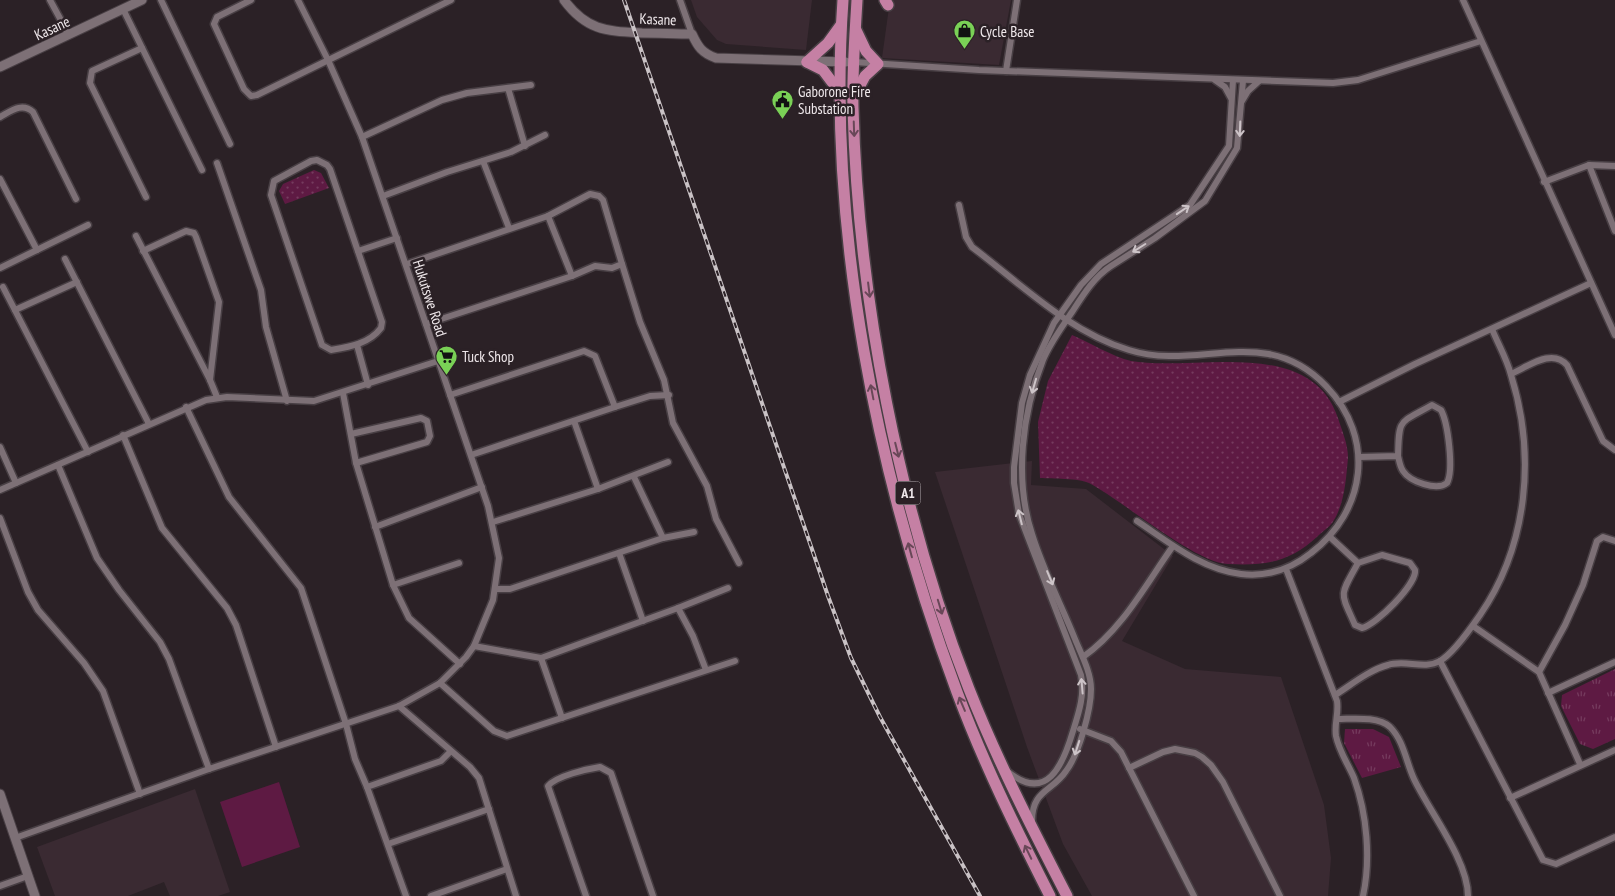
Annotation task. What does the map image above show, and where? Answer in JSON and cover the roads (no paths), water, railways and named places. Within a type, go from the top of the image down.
[{"type":"highway","name":"A1","points":[[843,0],[840,62],[846,202],[856,292],[870,380],[900,516],[914,568],[957,693],[1002,801],[1050,896]]},
{"type":"highway","name":"A1","points":[[856,0],[853,105],[855,166],[871,304],[895,441],[941,611],[968,688],[1002,767],[1067,896]]},
{"type":"highway","points":[[841,25],[828,44],[807,62],[823,70],[841,94]]},
{"type":"highway","points":[[853,105],[857,89],[864,76],[878,64],[866,51],[855,29]]},
{"type":"street","points":[[50,0],[68,35]]},
{"type":"street","name":"Kasane","points":[[1,64],[142,0]]},
{"type":"street","points":[[161,0],[230,144]]},
{"type":"street","points":[[251,0],[217,17],[214,24],[244,89],[251,96],[257,95],[450,0]]},
{"type":"street","name":"Hukutswe Road","points":[[15,838],[209,769],[399,706],[440,683],[460,664],[474,646],[488,615],[495,588],[499,558],[493,522],[398,238],[362,137],[328,60],[298,0]]},
{"type":"street","name":"Kasane","points":[[564,0],[577,16],[603,30],[692,34],[698,48],[716,58],[854,62]]},
{"type":"street","points":[[680,0],[692,34]]},
{"type":"street","points":[[1006,71],[1017,0]]},
{"type":"street","points":[[1463,0],[1615,335]]},
{"type":"street","points":[[123,9],[202,170]]},
{"type":"street","points":[[854,62],[1006,71],[1243,81],[1348,82],[1482,41]]},
{"type":"street","points":[[142,48],[92,72],[89,79],[146,197]]},
{"type":"street","points":[[1212,79],[1224,87],[1233,102]]},
{"type":"street","points":[[1002,767],[1023,781],[1034,783],[1046,780],[1062,765],[1083,690],[1080,675],[1023,530],[1014,483],[1018,429],[1026,387],[1036,361],[1059,314],[1101,264],[1174,216],[1196,199],[1229,146],[1233,80]]},
{"type":"street","points":[[1032,829],[1034,803],[1043,791],[1068,769],[1075,755],[1083,729],[1091,687],[1083,657],[1032,535],[1022,485],[1023,451],[1030,402],[1043,360],[1066,320],[1104,270],[1197,209],[1205,201],[1237,148],[1243,81]]},
{"type":"street","points":[[1241,104],[1246,93],[1259,81]]},
{"type":"street","points":[[362,137],[442,100],[467,93],[531,85]]},
{"type":"street","points":[[508,88],[525,146]]},
{"type":"street","points":[[0,117],[24,106],[33,112],[76,200]]},
{"type":"street","points":[[382,196],[525,146],[545,135]]},
{"type":"street","points":[[317,160],[327,165],[382,322],[378,333],[356,345],[331,350],[322,345],[271,195],[274,181],[311,161],[317,160]]},
{"type":"street","points":[[483,161],[509,228]]},
{"type":"street","points":[[217,163],[259,281],[267,333],[287,401]]},
{"type":"street","points":[[1544,182],[1589,164],[1615,166]]},
{"type":"street","points":[[1589,164],[1614,229]]},
{"type":"street","points":[[0,179],[37,250]]},
{"type":"street","points":[[406,264],[548,216],[590,194],[600,196],[608,216],[640,322],[669,396],[674,423],[708,486],[716,519],[739,563]]},
{"type":"street","points":[[959,205],[966,237],[972,247],[1066,320],[1104,341],[1138,353],[1170,356],[1246,351],[1275,355],[1313,373],[1339,402],[1351,424],[1359,457],[1353,495],[1345,518],[1330,538],[1286,570],[1255,574],[1228,572],[1202,563],[1137,521]]},
{"type":"street","points":[[548,216],[572,276]]},
{"type":"street","points":[[0,268],[88,224]]},
{"type":"street","points":[[143,251],[186,230],[194,233],[219,302],[210,380]]},
{"type":"street","points":[[136,236],[217,397]]},
{"type":"street","points":[[358,251],[398,238]]},
{"type":"street","points":[[65,259],[149,424]]},
{"type":"street","points":[[426,324],[572,276],[595,266],[612,268],[622,264]]},
{"type":"street","points":[[14,310],[77,282]]},
{"type":"street","points":[[1339,402],[1414,364],[1591,283]]},
{"type":"street","points":[[3,287],[88,452]]},
{"type":"street","points":[[1335,695],[1389,664],[1427,665],[1440,661],[1473,626],[1501,580],[1518,531],[1526,477],[1525,448],[1521,416],[1511,374],[1492,329]]},
{"type":"street","points":[[356,345],[368,385]]},
{"type":"street","points":[[450,395],[584,351],[595,356],[615,407]]},
{"type":"street","points":[[1511,374],[1554,356],[1562,359],[1567,365],[1603,441],[1615,450]]},
{"type":"street","points":[[0,490],[186,408],[217,397],[308,402],[344,393],[438,361]]},
{"type":"street","points":[[344,393],[356,462],[393,585],[409,618],[460,664]]},
{"type":"street","points":[[471,455],[650,396],[669,396]]},
{"type":"street","points":[[1432,405],[1438,407],[1443,413],[1448,438],[1450,468],[1447,483],[1432,487],[1408,476],[1403,471],[1398,456],[1398,429],[1401,423],[1432,405]]},
{"type":"street","points":[[186,408],[229,497],[301,588],[346,724],[355,759],[406,896]]},
{"type":"street","points":[[351,434],[421,418],[427,421],[430,436],[427,442],[356,462]]},
{"type":"street","points":[[574,421],[598,489]]},
{"type":"street","points":[[123,435],[162,528],[227,608],[236,624],[276,747]]},
{"type":"street","points":[[0,447],[16,482]]},
{"type":"street","points":[[1359,457],[1398,456]]},
{"type":"street","points":[[493,522],[634,477],[668,462]]},
{"type":"street","points":[[58,466],[97,558],[160,642],[170,659],[209,769]]},
{"type":"street","points":[[634,477],[663,538]]},
{"type":"street","points":[[375,527],[482,487]]},
{"type":"street","points":[[0,518],[28,592],[38,610],[96,678],[103,691],[140,794]]},
{"type":"street","points":[[495,588],[517,587],[663,538],[694,532]]},
{"type":"street","points":[[1330,538],[1358,563]]},
{"type":"street","points":[[1538,672],[1576,601],[1597,540],[1603,538],[1615,541]]},
{"type":"street","points":[[1083,657],[1108,638],[1173,546]]},
{"type":"street","points":[[618,554],[643,621]]},
{"type":"street","points":[[1382,555],[1410,563],[1416,575],[1396,601],[1380,616],[1362,628],[1355,625],[1342,596],[1344,588],[1358,563],[1382,555]]},
{"type":"street","points":[[393,585],[459,563]]},
{"type":"street","points":[[1286,570],[1335,695],[1339,711],[1335,734],[1354,778],[1365,830],[1367,853],[1363,896]]},
{"type":"street","points":[[474,646],[541,658],[728,588]]},
{"type":"street","points":[[678,608],[693,636],[706,670]]},
{"type":"street","points":[[1473,626],[1538,672],[1580,764]]},
{"type":"street","points":[[541,658],[562,718]]},
{"type":"street","points":[[440,683],[494,731],[507,736],[735,661]]},
{"type":"street","points":[[1440,661],[1543,860],[1549,863],[1562,862],[1615,838]]},
{"type":"street","points":[[1548,693],[1615,662]]},
{"type":"street","points":[[399,706],[450,752],[476,772],[516,896]]},
{"type":"street","points":[[1338,719],[1384,723],[1390,728],[1406,755],[1414,780],[1453,851],[1467,886],[1468,896]]},
{"type":"street","points":[[1074,727],[1083,729],[1117,746],[1194,896]]},
{"type":"street","points":[[1129,768],[1163,752],[1175,749],[1195,753],[1212,765],[1223,782],[1280,896]]},
{"type":"street","points":[[1510,798],[1580,764],[1615,750]]},
{"type":"street","points":[[367,787],[441,761],[450,752]]},
{"type":"street","points":[[586,896],[548,786],[555,781],[587,769],[600,767],[611,773],[653,896]]},
{"type":"street","points":[[0,794],[35,896]]},
{"type":"street","points":[[388,844],[489,809]]},
{"type":"street","points":[[431,896],[507,870]]},
{"type":"street","points":[[0,886],[28,876]]},
{"type":"railway","points":[[624,0],[828,596],[851,658],[880,717],[980,896]]},
{"type":"place","name":"Cycle Base","points":[[964,50]]},
{"type":"place","name":"Gaborone Fire Substation","points":[[782,119]]},
{"type":"place","name":"Tuck Shop","points":[[446,375]]}]
